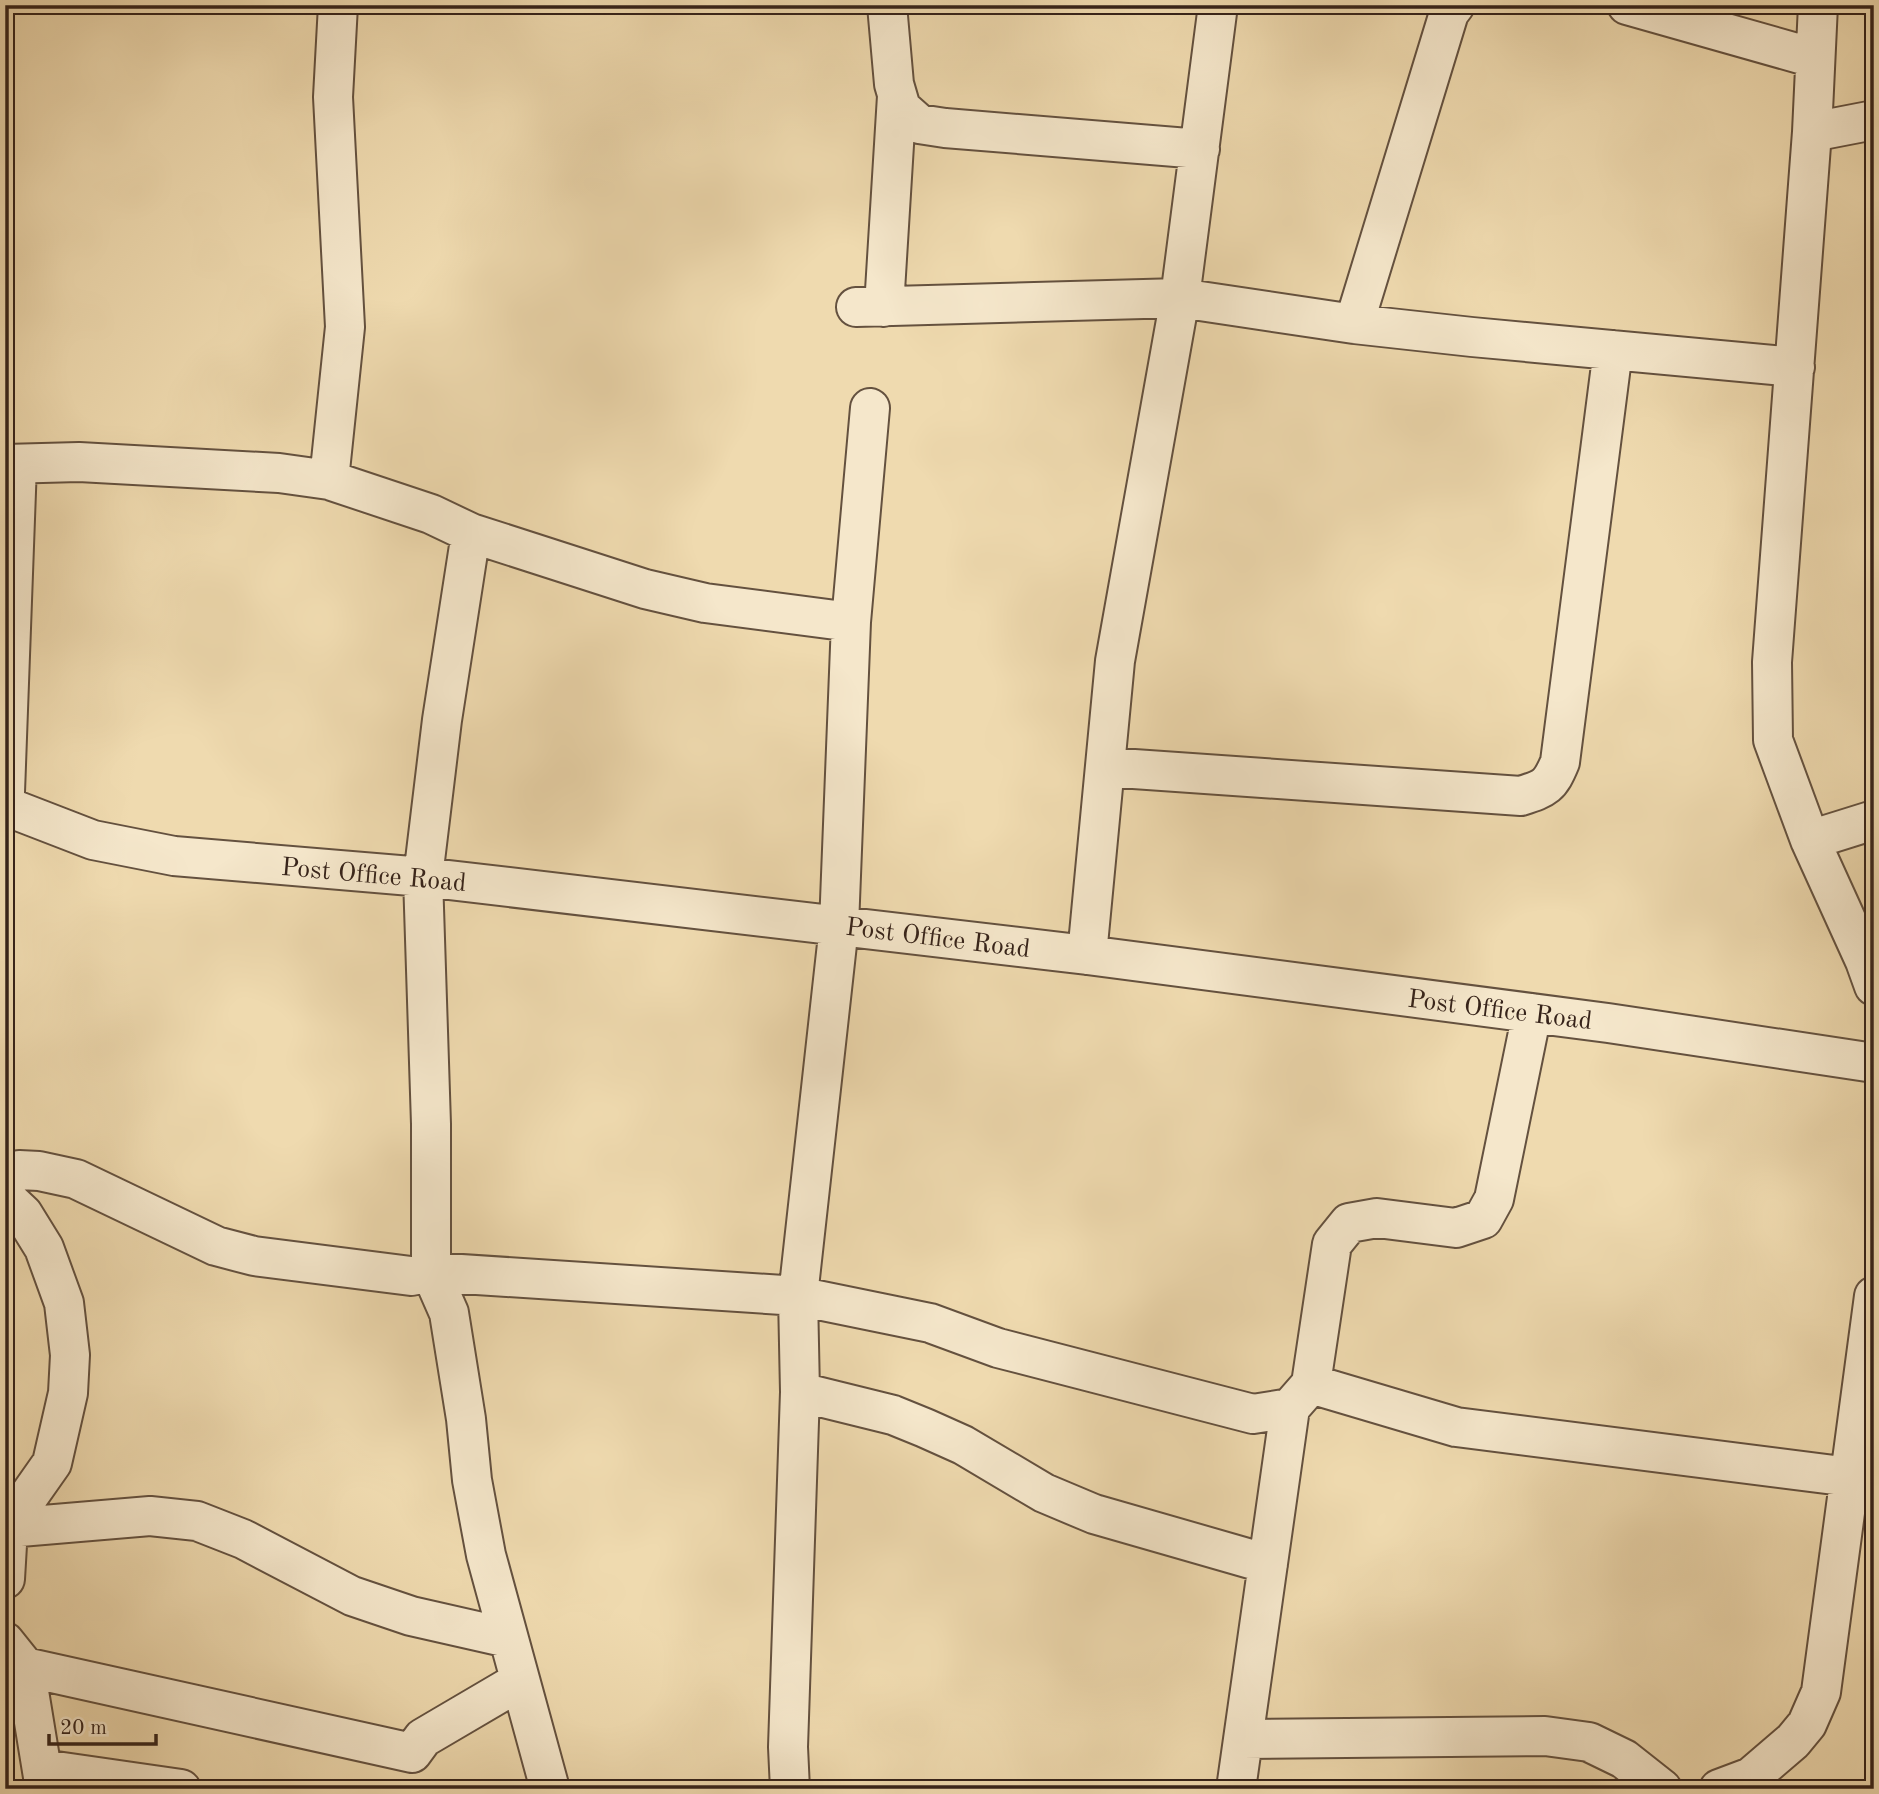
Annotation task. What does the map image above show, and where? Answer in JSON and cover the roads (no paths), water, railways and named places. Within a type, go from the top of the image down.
[{"type":"street","points":[[329,481],[345,327],[333,97],[338,5]]},
{"type":"street","points":[[887,5],[894,84],[901,108],[919,124],[1200,149]]},
{"type":"street","points":[[1087,955],[1115,661],[1180,298],[1218,5]]},
{"type":"street","points":[[1354,324],[1449,13],[1455,5]]},
{"type":"street","points":[[1627,5],[1814,58]]},
{"type":"street","points":[[1818,5],[1812,132],[1772,662],[1773,740],[1810,840],[1874,986]]},
{"type":"street","points":[[898,96],[870,307],[1180,298],[1354,324],[1795,367]]},
{"type":"street","points":[[1812,132],[1874,120]]},
{"type":"street","points":[[1105,767],[1521,796],[1543,789],[1552,781],[1560,762],[1613,350]]},
{"type":"street","points":[[790,1789],[788,1747],[800,1392],[798,1296],[839,926],[851,622],[870,408]]},
{"type":"street","points":[[5,792],[11,464],[79,462],[279,473],[329,481],[431,514],[471,533],[657,592],[705,603],[851,622]]},
{"type":"street","points":[[471,533],[442,720],[423,877],[431,1124],[431,1272],[449,1312],[466,1419],[472,1480],[486,1555],[550,1789]]},
{"type":"street","name":"Post Office Road","points":[[5,806],[93,840],[174,856],[423,877],[1087,955],[1532,1013],[1874,1063]]},
{"type":"street","points":[[1810,840],[1874,820]]},
{"type":"street","points":[[1236,1789],[1268,1564],[1332,1244],[1349,1223],[1377,1218],[1456,1228],[1483,1219],[1494,1199],[1532,1013]]},
{"type":"street","points":[[5,1174],[19,1170],[39,1171],[76,1179],[216,1246],[254,1256],[411,1276],[431,1272],[798,1296],[930,1323],[998,1348],[1252,1414],[1301,1396],[1456,1427],[1850,1476]]},
{"type":"street","points":[[5,1197],[23,1214],[44,1248],[64,1303],[70,1355],[68,1393],[52,1463],[7,1529],[5,1579]]},
{"type":"street","points":[[1719,1789],[1751,1777],[1793,1741],[1807,1724],[1821,1692],[1874,1296]]},
{"type":"street","points":[[800,1392],[904,1419],[963,1445],[1044,1493],[1094,1514],[1268,1564]]},
{"type":"street","points":[[7,1529],[150,1516],[197,1521],[243,1539],[352,1596],[411,1616],[508,1638]]},
{"type":"street","points":[[181,1789],[43,1779],[15,1654],[412,1754],[423,1738],[520,1681]]},
{"type":"street","points":[[1243,1739],[1545,1736],[1589,1742],[1624,1759],[1662,1789]]}]
